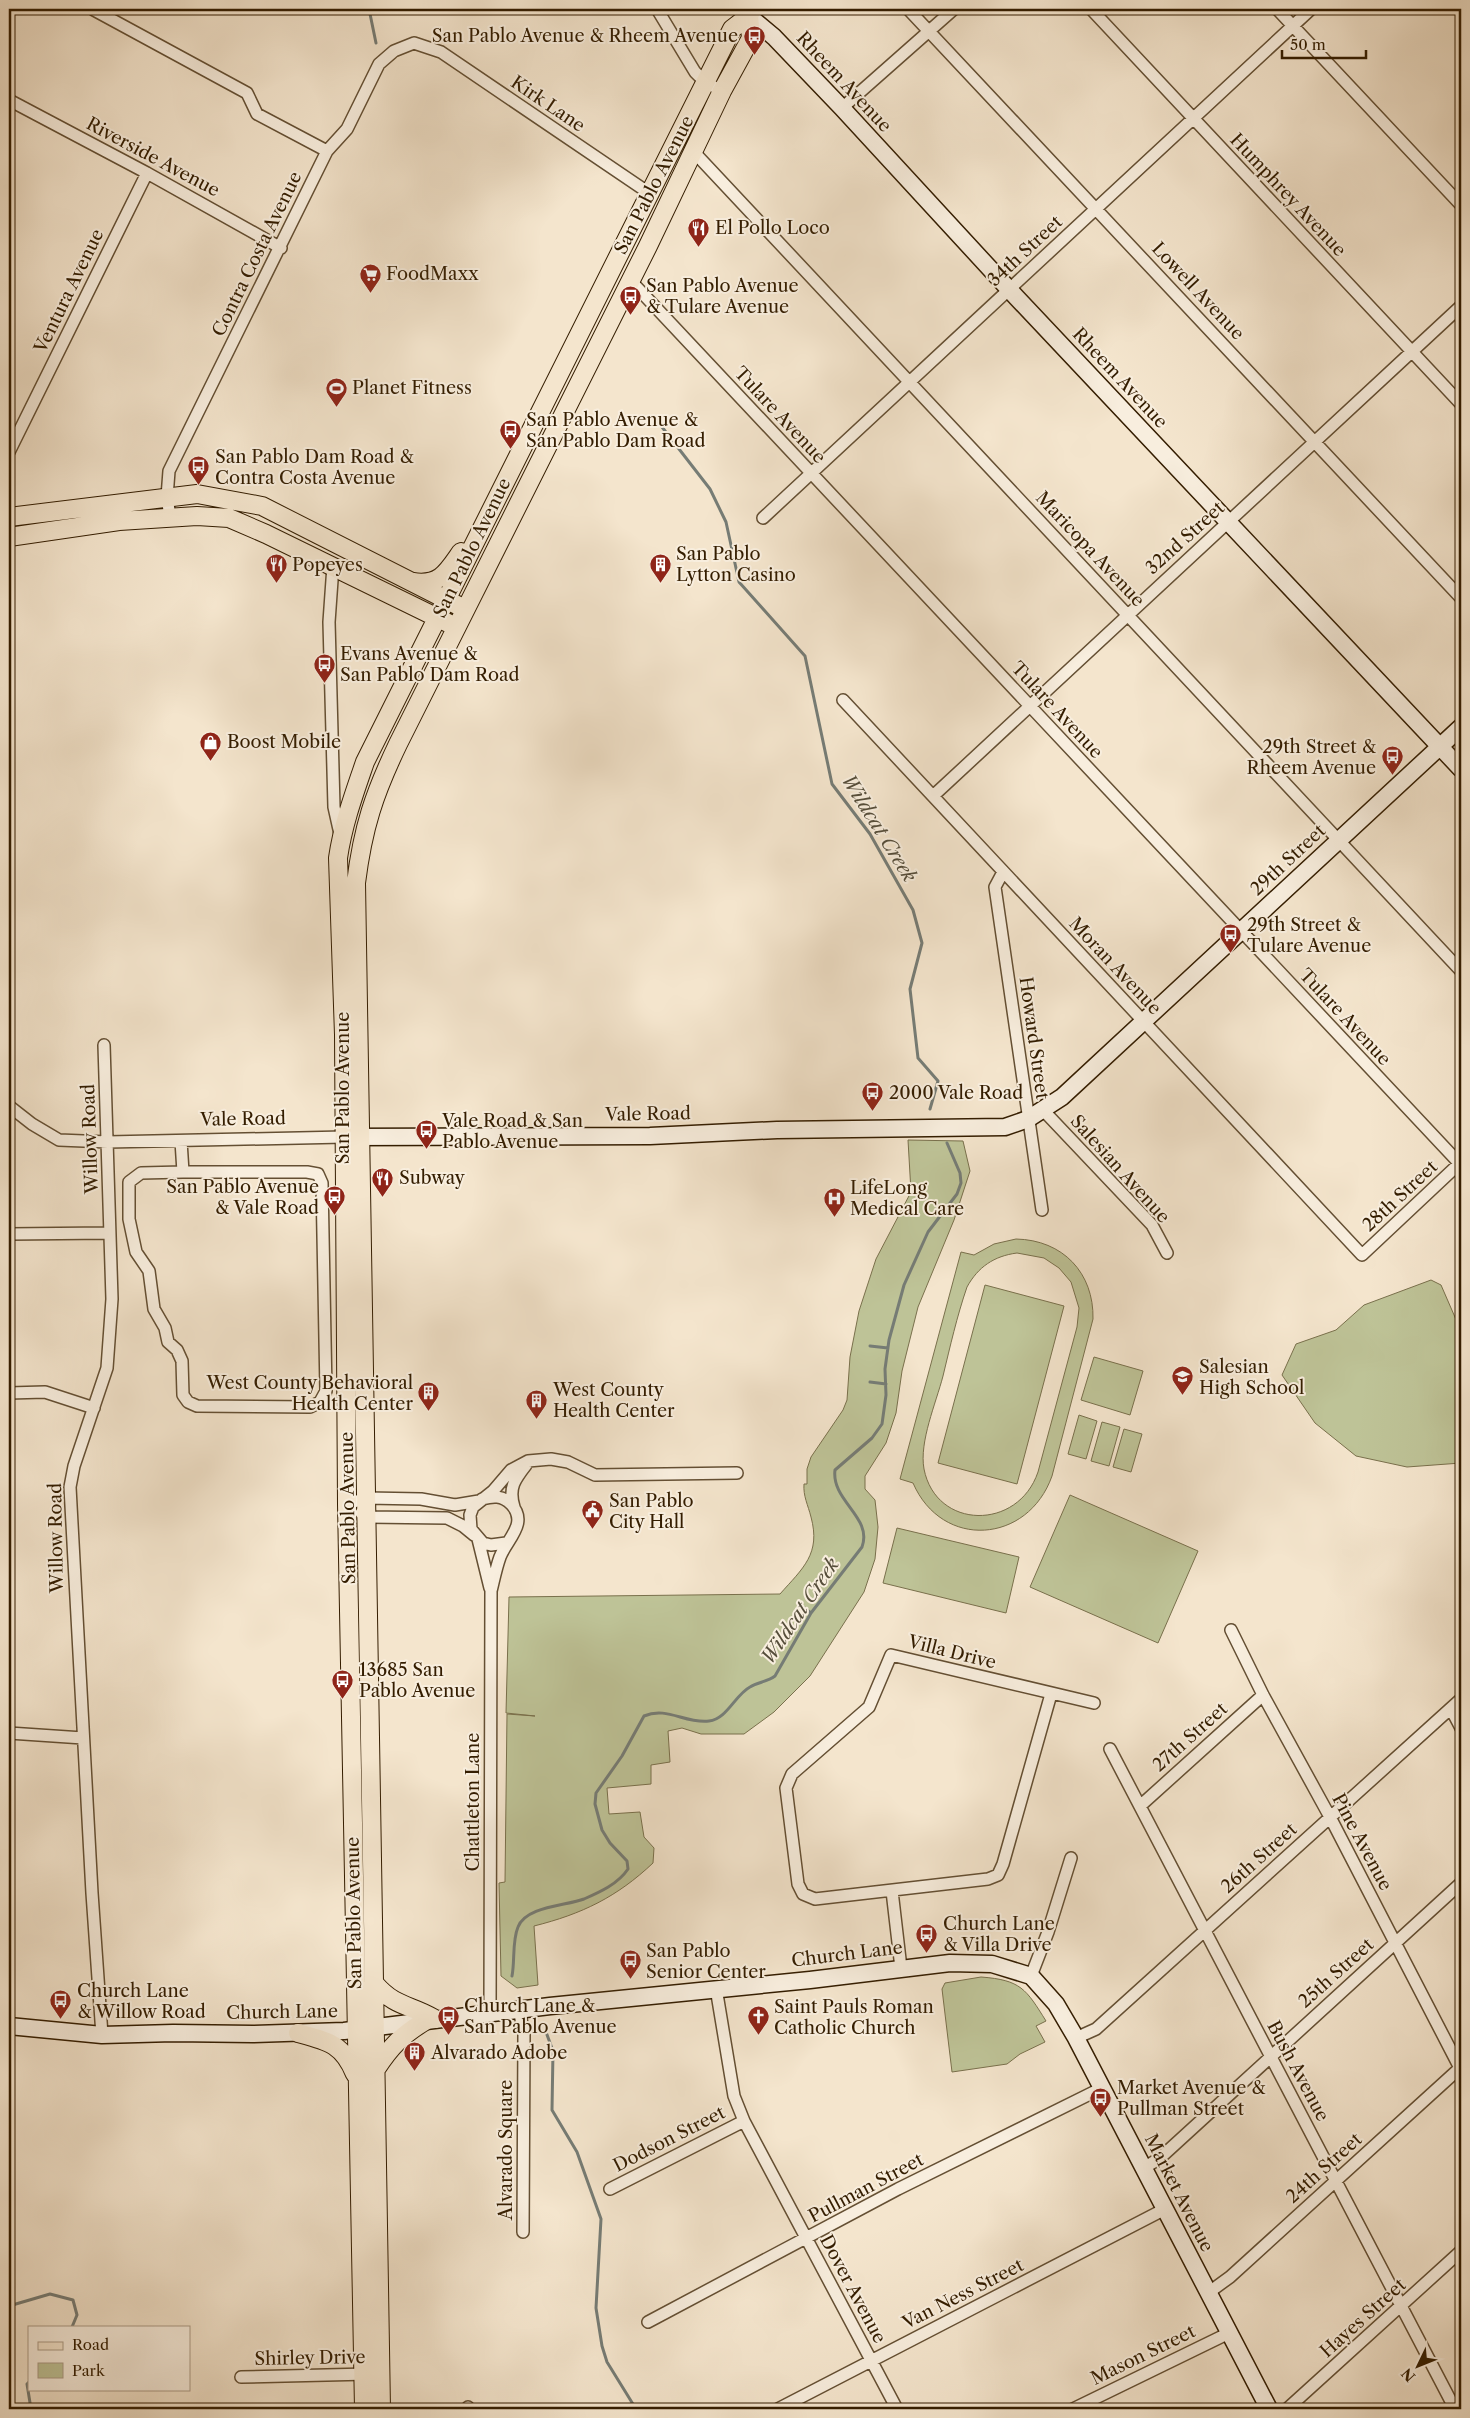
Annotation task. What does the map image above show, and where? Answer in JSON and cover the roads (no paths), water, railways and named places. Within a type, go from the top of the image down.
[{"type":"main road","name":"San Pablo Avenue","points":[[381,2409],[371,2374],[357,2078],[347,1504],[344,1034],[338,858],[347,813],[366,762],[732,29],[751,12]]},
{"type":"main road","name":"San Pablo Avenue","points":[[364,2409],[371,2374],[378,2219],[373,1866],[368,1714],[367,1498],[356,883],[360,848],[368,812],[398,744],[648,246],[722,91],[751,38],[751,12]]},
{"type":"main road","points":[[648,246],[653,211],[649,193]]},
{"type":"main road","points":[[627,238],[624,272],[630,280]]},
{"type":"main road","points":[[9,517],[197,494],[262,506],[466,610]]},
{"type":"main road","points":[[9,537],[119,521],[170,517],[229,518],[333,566],[457,628]]},
{"type":"main road","points":[[266,534],[278,531],[313,548],[324,539]]},
{"type":"main road","points":[[410,581],[431,582],[444,576],[462,552],[474,545]]},
{"type":"main road","points":[[333,566],[340,560],[378,566]]},
{"type":"main road","points":[[407,603],[423,623],[427,638]]},
{"type":"main road","points":[[339,892],[357,910]]},
{"type":"main road","points":[[352,1801],[358,1805],[361,1813],[366,1862],[373,1866]]},
{"type":"main road","points":[[375,1984],[392,2001],[417,2009],[430,2020],[403,2034],[391,2046],[376,2069]]},
{"type":"main road","points":[[298,2033],[324,2040],[338,2048],[348,2058],[357,2078]]},
{"type":"main road","points":[[360,2149],[369,2161],[372,2211],[378,2219]]},
{"type":"street","points":[[95,9],[247,93],[257,114],[328,151]]},
{"type":"street","points":[[657,9],[695,72],[705,82],[722,91]]},
{"type":"street","name":"Lowell Avenue","points":[[908,9],[1461,598]]},
{"type":"street","points":[[842,108],[954,9]]},
{"type":"street","name":"Humphrey Avenue","points":[[1091,9],[1461,404]]},
{"type":"street","points":[[1277,9],[1461,205]]},
{"type":"street","name":"34th Street","points":[[763,518],[1311,9]]},
{"type":"street","name":"Rheem Avenue","points":[[751,12],[1461,769]]},
{"type":"street","name":"Contra Costa Avenue","points":[[170,517],[167,497],[170,471],[328,151],[347,129],[379,64],[394,52],[414,43],[426,45]]},
{"type":"street","name":"Kirk Lane","points":[[426,45],[441,52],[649,193]]},
{"type":"street","name":"Riverside Avenue","points":[[10,102],[147,173],[281,248]]},
{"type":"street","name":"Maricopa Avenue","points":[[693,151],[1461,971]]},
{"type":"street","name":"Ventura Avenue","points":[[9,452],[147,173]]},
{"type":"street","name":"Tulare Avenue","points":[[630,280],[1240,932],[1460,1163]]},
{"type":"street","name":"32nd Street","points":[[933,796],[1461,306]]},
{"type":"street","points":[[333,566],[329,631],[334,807],[341,840]]},
{"type":"street","name":"Moran Avenue","points":[[843,700],[1362,1255]]},
{"type":"street","name":"29th Street","points":[[1028,1119],[1055,1104],[1461,727]]},
{"type":"street","name":"Howard Street","points":[[1002,872],[995,887],[1042,1210]]},
{"type":"street","name":"Willow Road","points":[[102,2035],[83,1738],[70,1487],[74,1466],[107,1368],[112,1299],[104,1045]]},
{"type":"street","name":"Vale Road","points":[[9,1106],[32,1124],[59,1140],[108,1142],[361,1136],[650,1136],[777,1130],[1005,1127],[1028,1119]]},
{"type":"street","name":"Salesian Avenue","points":[[1043,1110],[1152,1225],[1167,1253]]},
{"type":"street","points":[[181,1141],[183,1172]]},
{"type":"street","name":"28th Street","points":[[1362,1255],[1460,1163]]},
{"type":"street","points":[[183,1172],[307,1172],[318,1174],[322,1183],[326,1391],[320,1402],[310,1407],[197,1406],[188,1402],[183,1395],[182,1361],[177,1350],[168,1342],[165,1328],[154,1310],[149,1271],[136,1252],[129,1219],[129,1182],[141,1173],[183,1172]]},
{"type":"street","points":[[9,1234],[110,1233]]},
{"type":"street","points":[[9,1393],[45,1392],[94,1408]]},
{"type":"street","points":[[477,1537],[470,1522],[473,1507],[493,1491],[511,1470],[528,1461],[551,1459],[568,1462],[595,1475],[738,1473]]},
{"type":"street","points":[[347,1504],[367,1517],[447,1518],[464,1526],[477,1537],[492,1545],[506,1543],[517,1528],[517,1513],[511,1489],[514,1481],[528,1461]]},
{"type":"street","points":[[347,1504],[367,1498],[421,1499],[455,1505],[493,1496],[500,1497],[514,1507]]},
{"type":"street","name":"Chattleton Lane","points":[[477,1537],[491,1591]]},
{"type":"street","name":"Chattleton Lane","points":[[490,2013],[491,1591],[500,1556],[506,1543]]},
{"type":"street","name":"Pine Avenue","points":[[1231,1630],[1262,1694],[1330,1817],[1461,2068]]},
{"type":"street","name":"Villa Drive","points":[[891,1655],[1051,1694],[1003,1864],[998,1875],[988,1879],[892,1891],[815,1899],[803,1894],[798,1884],[786,1788],[792,1774],[869,1707],[891,1655]]},
{"type":"street","points":[[1051,1694],[1094,1703]]},
{"type":"street","name":"27th Street","points":[[1140,1806],[1262,1694]]},
{"type":"street","name":"26th Street","points":[[1076,2038],[1096,2029],[1461,1699]]},
{"type":"street","points":[[1451,1709],[1461,1728]]},
{"type":"street","points":[[9,1733],[83,1738]]},
{"type":"street","name":"Bush Avenue","points":[[1110,1749],[1455,2409]]},
{"type":"street","points":[[1031,1976],[1048,1932],[1071,1858]]},
{"type":"street","name":"25th Street","points":[[1144,2168],[1160,2158],[1461,1882]]},
{"type":"street","points":[[892,1891],[901,1968]]},
{"type":"street","name":"Church Lane","points":[[9,2026],[102,2035],[298,2033],[376,2028],[519,2009],[810,1980],[950,1963],[992,1964],[1031,1976]]},
{"type":"street","name":"Market Avenue","points":[[1031,1976],[1056,2004],[1076,2038],[1269,2409]]},
{"type":"street","name":"Dover Avenue","points":[[716,1988],[734,2096],[744,2121],[896,2409]]},
{"type":"street","name":"Alvarado Square","points":[[519,2009],[524,2034],[523,2232]]},
{"type":"street","name":"24th Street","points":[[1208,2292],[1230,2277],[1461,2068]]},
{"type":"street","name":"Pullman Street","points":[[648,2322],[898,2189],[1102,2088]]},
{"type":"street","name":"Dodson Street","points":[[610,2189],[744,2121]]},
{"type":"street","name":"Van Ness Street","points":[[778,2409],[1165,2209]]},
{"type":"street","name":"Hayes Street","points":[[1287,2409],[1461,2251]]},
{"type":"street","name":"Mason Street","points":[[1073,2409],[1229,2333]]},
{"type":"street","name":"Shirley Drive","points":[[241,2377],[371,2374]]},
{"type":"waterway","name":"Wildcat Creek","points":[[369,9],[376,43]]},
{"type":"waterway","name":"Wildcat Creek","points":[[655,418],[710,489],[726,522],[739,582],[805,656],[832,784],[870,834],[913,910],[922,943],[910,989],[918,1058],[938,1081],[930,1109]]},
{"type":"waterway","name":"Wildcat Creek","points":[[512,1976],[515,1938],[522,1920],[538,1911],[584,1899],[614,1883],[628,1869],[627,1861],[610,1843],[602,1830],[595,1804],[596,1793],[622,1756],[644,1716],[660,1713],[692,1720],[709,1721],[721,1716],[740,1695],[753,1685],[775,1676],[811,1613],[862,1547],[864,1536],[862,1527],[839,1491],[835,1481],[835,1470],[872,1438],[882,1424],[886,1395],[885,1369],[889,1340],[904,1285],[928,1232],[957,1194],[961,1183],[960,1173],[947,1143]]},
{"type":"waterway","points":[[870,1346],[888,1348]]},
{"type":"waterway","points":[[870,1382],[886,1384]]},
{"type":"waterway","points":[[799,1604],[811,1613]]},
{"type":"waterway","name":"Wildcat Creek","points":[[546,2032],[553,2051],[552,2110],[577,2152],[601,2219],[596,2308],[602,2346],[607,2362],[636,2409]]},
{"type":"waterway","points":[[9,2306],[50,2294],[73,2300],[77,2315],[72,2326]]},
{"type":"waterway","points":[[28,2383],[31,2409]]},
{"type":"place","name":"San Pablo Avenue & Rheem Avenue","points":[[754,55]]},
{"type":"place","name":"El Pollo Loco","points":[[699,247]]},
{"type":"place","name":"FoodMaxx","points":[[370,293]]},
{"type":"place","name":"San Pablo Avenue & Tulare Avenue","points":[[630,315]]},
{"type":"place","name":"Planet Fitness","points":[[336,407]]},
{"type":"place","name":"San Pablo Avenue & San Pablo Dam Road","points":[[510,449]]},
{"type":"place","name":"San Pablo Dam Road & Contra Costa Avenue","points":[[199,486]]},
{"type":"place","name":"San Pablo Lytton Casino","points":[[660,583]]},
{"type":"place","name":"Popeyes","points":[[276,584]]},
{"type":"place","name":"Evans Avenue & San Pablo Dam Road","points":[[324,683]]},
{"type":"place","name":"Boost Mobile","points":[[211,761]]},
{"type":"place","name":"29th Street & Rheem Avenue","points":[[1392,776]]},
{"type":"place","name":"29th Street & Tulare Avenue","points":[[1231,954]]},
{"type":"place","name":"2000 Vale Road","points":[[873,1112]]},
{"type":"place","name":"Vale Road & San Pablo Avenue","points":[[426,1150]]},
{"type":"place","name":"Subway","points":[[383,1197]]},
{"type":"place","name":"San Pablo Avenue & Vale Road","points":[[335,1216]]},
{"type":"place","name":"LifeLong Medical Care","points":[[834,1217]]},
{"type":"place","name":"Salesian High School","points":[[1183,1396]]},
{"type":"place","name":"West County Behavioral Health Center","points":[[429,1412]]},
{"type":"place","name":"West County Health Center","points":[[537,1419]]},
{"type":"place","name":"San Pablo City Hall","points":[[593,1530]]},
{"type":"place","name":"13685 San Pablo Avenue","points":[[343,1699]]},
{"type":"place","name":"Church Lane & Villa Drive","points":[[927,1953]]},
{"type":"place","name":"San Pablo Senior Center","points":[[630,1980]]},
{"type":"place","name":"Church Lane & Willow Road","points":[[61,2020]]},
{"type":"place","name":"Church Lane & San Pablo Avenue","points":[[448,2035]]},
{"type":"place","name":"Saint Pauls Roman Catholic Church","points":[[758,2036]]},
{"type":"place","name":"Alvarado Adobe","points":[[415,2072]]},
{"type":"place","name":"Market Avenue & Pullman Street","points":[[1101,2117]]}]
